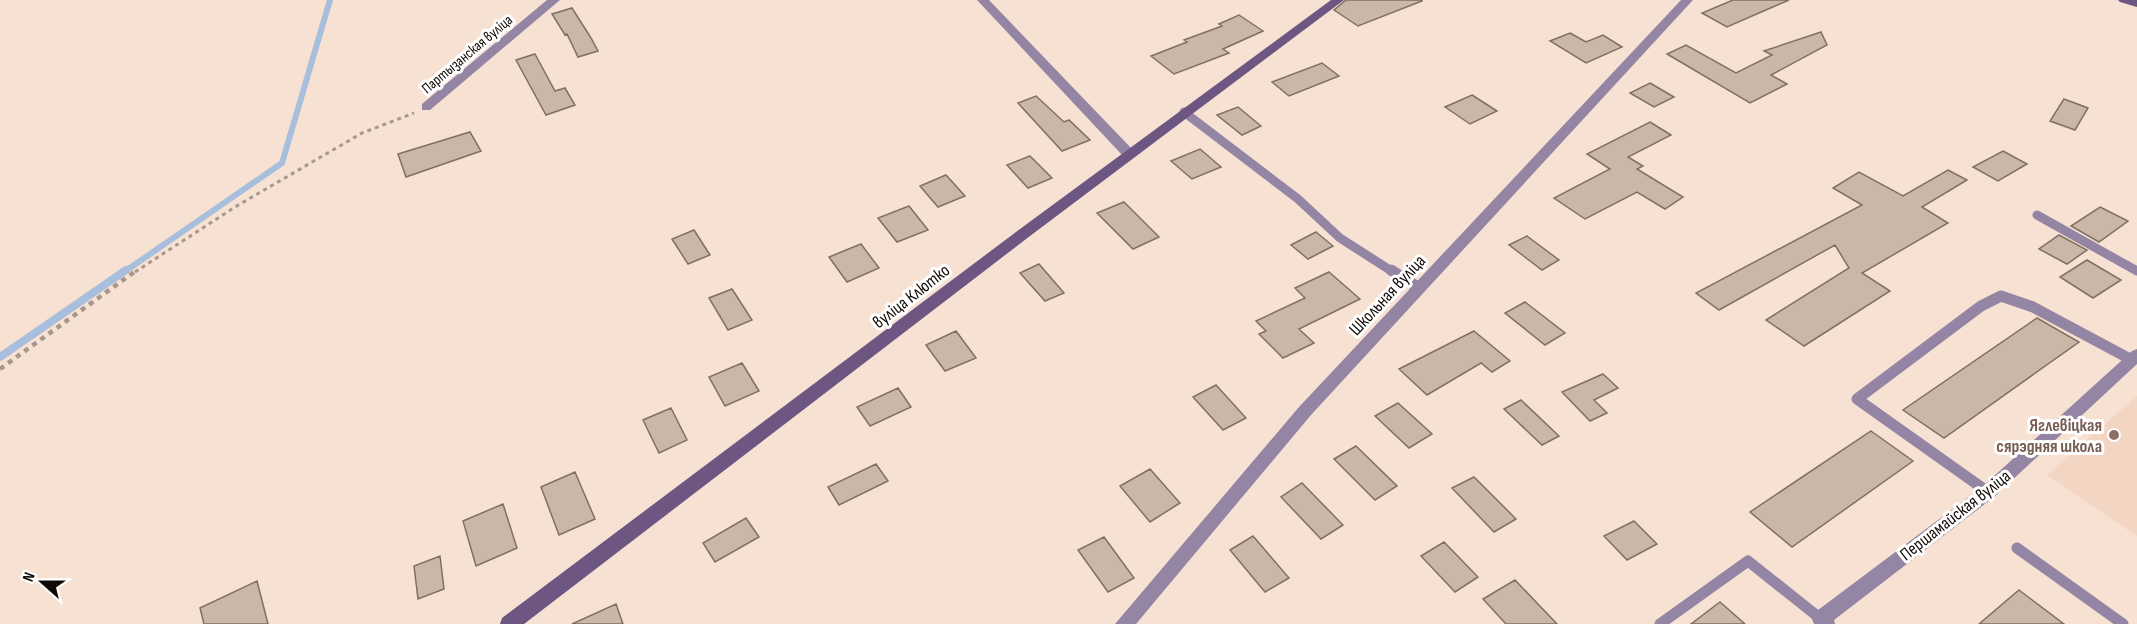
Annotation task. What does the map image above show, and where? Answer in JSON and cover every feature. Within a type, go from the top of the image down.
[{"type":"street","name":"Партызанская вуліца","points":[[426,107],[555,0]]},
{"type":"street","points":[[983,0],[1128,153]]},
{"type":"street","name":"вуліца Клютко","points":[[509,624],[900,330],[1128,153],[1338,0]]},
{"type":"street","name":"Школьная вуліца","points":[[1124,624],[1305,411],[1687,0]]},
{"type":"street","points":[[2124,0],[2137,4]]},
{"type":"street","name":"Першамайская вуліца","points":[[1823,622],[1988,492],[2135,358]]},
{"type":"lane","points":[[1184,112],[1298,199],[1340,238],[1419,288]]},
{"type":"lane","points":[[2037,215],[2137,271]]},
{"type":"lane","points":[[1988,492],[1857,399],[1981,306],[2001,296],[2033,307],[2135,358]]},
{"type":"lane","points":[[2017,548],[2123,624]]},
{"type":"lane","points":[[1659,624],[1748,561],[1823,622]]},
{"type":"path","points":[[0,369],[122,280],[235,207],[362,133],[400,121],[426,107]]},
{"type":"shaded area","name":"Яглевіцкая сярэдняя школа","points":[[2137,396],[2137,536],[2047,475]]},
{"type":"building","points":[[1346,0],[1422,1],[1358,26],[1334,10]]},
{"type":"building","points":[[1733,0],[1789,0],[1727,27],[1702,13]]},
{"type":"building","points":[[572,8],[598,51],[578,57],[567,34],[565,35],[552,14]]},
{"type":"building","points":[[1239,15],[1263,31],[1223,49],[1229,53],[1174,74],[1151,56],[1187,42],[1184,40],[1222,26],[1219,24]]},
{"type":"building","points":[[1821,32],[1827,45],[1771,75],[1787,84],[1750,103],[1667,54],[1686,45],[1736,73],[1772,55],[1764,51]]},
{"type":"building","points":[[1570,33],[1586,42],[1603,35],[1622,47],[1586,63],[1550,41]]},
{"type":"building","points":[[535,54],[555,91],[565,88],[575,105],[546,115],[516,60]]},
{"type":"building","points":[[1322,63],[1339,76],[1289,96],[1272,82]]},
{"type":"building","points":[[1650,83],[1674,97],[1654,107],[1630,93]]},
{"type":"building","points":[[1472,95],[1497,111],[1470,124],[1445,107]]},
{"type":"building","points":[[1036,96],[1064,122],[1069,120],[1090,140],[1062,151],[1018,103]]},
{"type":"building","points":[[2064,99],[2088,108],[2075,130],[2050,121]]},
{"type":"building","points":[[1238,107],[1261,126],[1242,135],[1217,115]]},
{"type":"building","points":[[1650,122],[1671,135],[1628,157],[1643,166],[1637,169],[1683,197],[1665,209],[1637,192],[1585,219],[1554,198],[1610,169],[1587,154]]},
{"type":"building","points":[[470,132],[481,151],[406,177],[398,154]]},
{"type":"building","points":[[1200,149],[1221,167],[1192,179],[1171,161]]},
{"type":"building","points":[[2003,151],[2027,164],[1998,181],[1973,167]]},
{"type":"building","points":[[1030,156],[1052,178],[1028,188],[1007,165]]},
{"type":"building","points":[[1948,170],[1967,180],[1922,207],[1948,223],[1862,273],[1890,291],[1804,346],[1766,320],[1849,268],[1835,245],[1719,310],[1696,293],[1862,205],[1833,188],[1859,172],[1903,196]]},
{"type":"building","points":[[946,175],[965,196],[938,207],[920,186]]},
{"type":"building","points":[[1124,202],[1159,237],[1133,249],[1097,213]]},
{"type":"building","points":[[909,206],[928,230],[897,242],[878,218]]},
{"type":"building","points":[[2100,207],[2128,221],[2099,242],[2071,226]]},
{"type":"building","points":[[694,230],[710,255],[688,264],[672,239]]},
{"type":"building","points":[[1316,232],[1333,246],[1308,259],[1291,245]]},
{"type":"building","points":[[2059,235],[2087,250],[2067,264],[2039,249]]},
{"type":"building","points":[[1527,236],[1559,260],[1542,270],[1509,245]]},
{"type":"building","points":[[861,244],[879,268],[847,282],[829,257]]},
{"type":"building","points":[[2087,260],[2121,280],[2093,298],[2060,277]]},
{"type":"building","points":[[1039,264],[1064,293],[1045,301],[1020,273]]},
{"type":"building","points":[[1329,272],[1360,299],[1299,329],[1314,343],[1283,358],[1259,334],[1266,331],[1256,321],[1305,298],[1295,288]]},
{"type":"building","points":[[732,289],[752,320],[728,330],[709,298]]},
{"type":"building","points":[[1525,302],[1565,333],[1545,345],[1505,313]]},
{"type":"building","points":[[2037,318],[2079,342],[1944,438],[1903,410]]},
{"type":"building","points":[[956,331],[976,358],[945,371],[926,345]]},
{"type":"building","points":[[1474,331],[1510,361],[1492,372],[1481,363],[1427,395],[1399,369]]},
{"type":"building","points":[[742,363],[759,391],[725,406],[709,377]]},
{"type":"building","points":[[1603,374],[1618,388],[1594,400],[1607,413],[1590,421],[1562,392]]},
{"type":"building","points":[[1216,385],[1246,418],[1223,430],[1193,397]]},
{"type":"building","points":[[898,388],[911,407],[870,426],[857,407]]},
{"type":"building","points":[[1521,400],[1559,436],[1542,445],[1504,409]]},
{"type":"building","points":[[1398,403],[1432,434],[1409,448],[1375,416]]},
{"type":"building","points":[[671,408],[687,440],[659,453],[643,420]]},
{"type":"building","points":[[1871,431],[1913,461],[1792,547],[1750,512]]},
{"type":"building","points":[[1356,446],[1397,486],[1375,500],[1334,459]]},
{"type":"building","points":[[876,464],[888,481],[839,505],[828,487]]},
{"type":"building","points":[[1150,469],[1180,503],[1150,522],[1120,486]]},
{"type":"building","points":[[575,472],[595,519],[559,535],[541,487]]},
{"type":"building","points":[[1474,477],[1516,519],[1494,532],[1452,488]]},
{"type":"building","points":[[1302,483],[1343,525],[1321,539],[1281,497]]},
{"type":"building","points":[[503,504],[517,548],[476,566],[463,521]]},
{"type":"building","points":[[746,518],[759,537],[715,562],[703,543]]},
{"type":"building","points":[[1634,521],[1657,544],[1627,560],[1604,536]]},
{"type":"building","points":[[1253,536],[1289,578],[1265,592],[1230,550]]},
{"type":"building","points":[[1104,537],[1134,578],[1108,592],[1078,550]]},
{"type":"building","points":[[1444,542],[1478,577],[1455,592],[1421,556]]},
{"type":"building","points":[[440,556],[444,589],[418,599],[414,566]]},
{"type":"building","points":[[1515,580],[1557,624],[1506,624],[1483,599]]},
{"type":"building","points":[[257,581],[268,624],[204,624],[200,608]]},
{"type":"building","points":[[2019,590],[2064,624],[1979,624]]},
{"type":"building","points":[[1720,602],[1745,624],[1691,624]]},
{"type":"building","points":[[616,604],[623,624],[572,624]]},
{"type":"waterway","points":[[124,272],[282,163],[330,0]]},
{"type":"waterway","points":[[0,357],[126,270]]},
{"type":"place","name":"Яглевіцкая сярэдняя школа","points":[[2114,435]]}]
